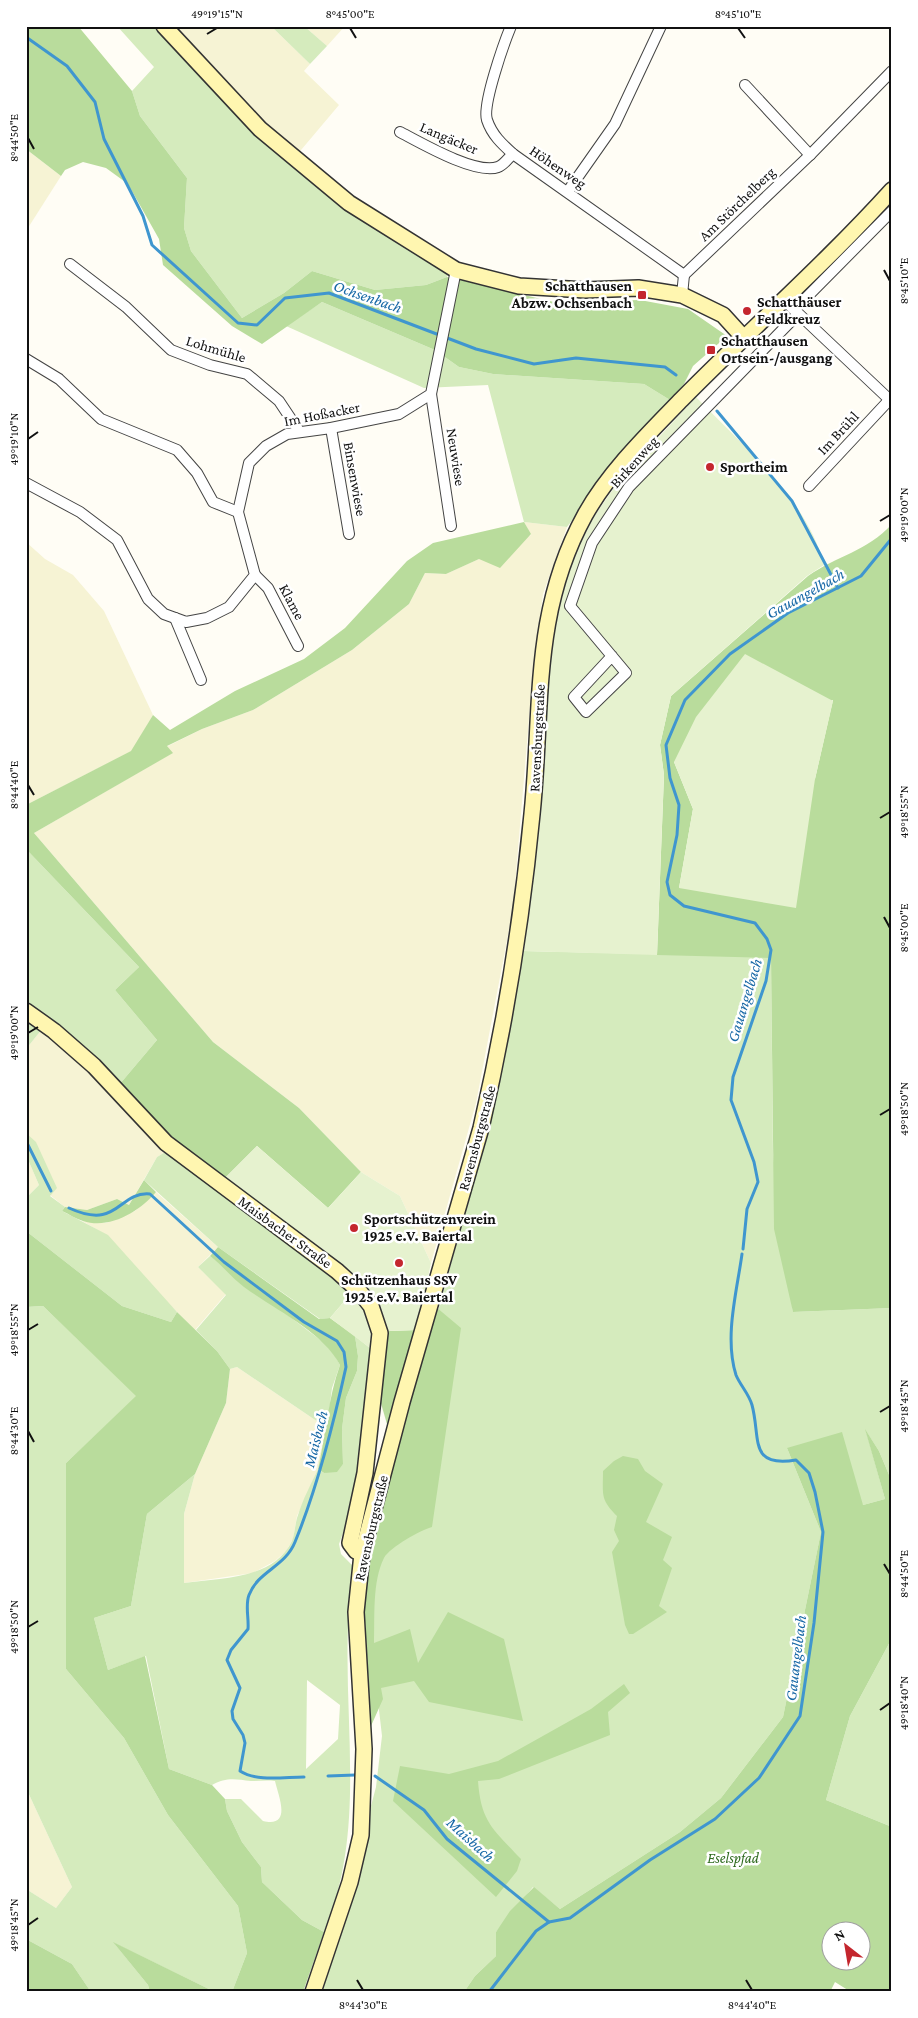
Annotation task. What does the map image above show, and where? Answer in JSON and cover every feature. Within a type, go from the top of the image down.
[{"type":"main road","points":[[164,26],[260,129],[349,203],[456,270],[520,286],[585,290],[638,288],[682,294],[723,315],[743,337],[792,308],[855,231],[892,190]]},
{"type":"main road","name":"Ravensburgstraße","points":[[313,1992],[350,1882],[361,1835],[364,1749],[356,1612],[362,1554],[402,1402],[482,1128],[492,1084],[533,812],[544,639],[550,606],[566,554],[585,514],[602,488],[663,419],[743,337]]},
{"type":"main road","name":"Maisbacher Straße","points":[[26,1011],[94,1066],[166,1143],[338,1271],[359,1291],[370,1306],[378,1325],[380,1348],[369,1418],[365,1473],[350,1543],[356,1551],[362,1554]]},
{"type":"street","name":"Höhenweg","points":[[511,26],[490,92],[486,119],[497,139],[513,154],[568,191],[684,275]]},
{"type":"street","points":[[568,191],[616,124],[660,26]]},
{"type":"street","name":"Am Störchelberg","points":[[684,275],[810,154],[892,71]]},
{"type":"street","points":[[744,85],[810,154]]},
{"type":"street","name":"Langäcker","points":[[400,132],[472,165],[492,168],[500,166],[513,154]]},
{"type":"street","name":"Birkenweg","points":[[612,656],[574,696],[586,712],[626,674],[612,656],[570,606],[592,542],[629,487],[792,308],[892,211]]},
{"type":"street","name":"Lohmühle","points":[[70,264],[126,307],[171,350],[210,365],[247,374],[279,401],[299,431]]},
{"type":"street","points":[[431,394],[456,270]]},
{"type":"street","points":[[682,294],[684,275]]},
{"type":"street","name":"Im Brühl","points":[[792,308],[891,400],[809,486]]},
{"type":"street","points":[[26,359],[59,379],[101,419],[177,450],[197,473],[213,502],[238,512]]},
{"type":"street","name":"Im Hoßacker","points":[[255,575],[238,512],[249,463],[266,446],[287,434],[331,428],[399,414],[431,394]]},
{"type":"street","name":"Neuwiese","points":[[431,394],[451,526]]},
{"type":"street","name":"Binsenwiese","points":[[331,428],[350,534]]},
{"type":"street","points":[[26,483],[80,512],[117,540],[148,599],[164,614],[186,622],[207,618],[229,607],[255,575]]},
{"type":"street","name":"Klame","points":[[255,575],[268,588],[298,646]]},
{"type":"street","points":[[175,618],[201,680]]},
{"type":"shaded area","points":[[171,26],[271,26],[310,64],[304,71],[339,105],[296,156]]},
{"type":"shaded area","points":[[304,26],[345,26],[327,46]]},
{"type":"shaded area","points":[[26,149],[61,176],[26,231]]},
{"type":"shaded area","points":[[524,522],[567,527],[543,594],[533,671],[513,909],[476,1103],[431,1263],[400,1196],[361,1172],[299,1108],[213,1042],[34,833],[172,753],[166,747],[202,729],[253,710],[352,650],[409,604],[425,573],[446,574],[531,535]]},
{"type":"shaded area","points":[[26,542],[45,559],[73,575],[104,611],[153,715],[132,751],[26,805]]},
{"type":"shaded area","points":[[43,1028],[87,1065],[167,1151],[157,1157],[129,1205],[117,1199],[87,1210],[65,1207],[50,1195],[36,1143],[26,1133],[26,1049]]},
{"type":"shaded area","points":[[26,1155],[39,1185],[26,1198]]},
{"type":"shaded area","points":[[156,1192],[218,1247],[198,1267],[226,1294],[195,1330],[164,1299],[108,1236],[82,1221],[106,1223],[135,1211]]},
{"type":"shaded area","points":[[237,1367],[327,1428],[318,1469],[297,1516],[293,1539],[286,1551],[275,1561],[253,1573],[184,1583],[184,1514],[195,1474],[226,1403],[230,1369]]},
{"type":"shaded area","points":[[26,1788],[72,1887],[56,1908],[26,1889]]},
{"type":"green space","points":[[26,26],[78,26],[132,91],[140,116],[187,178],[184,228],[191,251],[242,318],[284,293],[312,271],[375,290],[426,285],[447,277],[554,302],[640,300],[688,309],[727,336],[693,366],[684,384],[670,400],[644,384],[493,374],[459,367],[435,350],[322,302],[262,344],[232,326],[163,265],[159,239],[128,184],[106,168],[83,162],[65,170],[61,176],[26,149]]},
{"type":"green space","points":[[117,26],[159,26],[235,111],[448,273],[447,277],[426,285],[375,290],[312,271],[284,293],[242,318],[191,251],[184,228],[187,178],[140,116],[132,91],[154,67]]},
{"type":"green space","points":[[271,26],[304,26],[327,46],[310,64]]},
{"type":"green space","points":[[322,302],[435,350],[459,367],[493,374],[644,384],[670,400],[637,434],[567,527],[524,522],[488,385],[424,388],[286,326]]},
{"type":"green space","points":[[696,397],[771,474],[788,496],[804,518],[816,541],[824,565],[807,576],[671,696],[660,745],[664,775],[657,955],[524,951],[542,786],[551,638],[563,587],[585,529],[621,478]]},
{"type":"green space","points":[[524,522],[531,534],[500,568],[479,559],[446,574],[425,573],[409,604],[352,650],[253,710],[202,729],[167,746],[173,753],[34,833],[213,1042],[299,1108],[361,1172],[328,1208],[257,1146],[225,1178],[168,1135],[119,1085],[157,1040],[115,990],[139,967],[26,849],[26,805],[131,751],[153,715],[170,730],[235,691],[304,659],[345,628],[407,561],[433,543]]},
{"type":"green space","points":[[892,524],[892,1308],[793,1312],[774,1229],[771,958],[657,955],[664,775],[660,745],[671,696],[808,576],[862,547]],"holes":[[[833,700],[815,779],[679,888],[693,809],[674,762]]]},
{"type":"green space","points":[[745,654],[833,701],[815,779],[796,908],[679,888],[693,809],[674,762],[696,717]]},
{"type":"green space","points":[[26,849],[139,967],[115,990],[157,1040],[119,1085],[26,1005]]},
{"type":"green space","points":[[524,951],[771,957],[773,1155],[793,1312],[892,1308],[892,1482],[879,1451],[866,1431],[885,1499],[863,1505],[787,1448],[821,1532],[783,1717],[721,1798],[680,1832],[560,1909],[533,1887],[496,1932],[496,1956],[475,1976],[464,1992],[317,1992],[339,1927],[376,1787],[382,1736],[372,1649],[374,1541],[472,1188]]},
{"type":"green space","points":[[26,1016],[43,1028],[26,1049]]},
{"type":"green space","points":[[26,1133],[36,1142],[57,1188],[50,1196],[65,1207],[62,1211],[108,1235],[177,1312],[171,1322],[122,1306],[26,1231],[26,1198],[39,1185],[26,1155]]},
{"type":"green space","name":"Sportschützenverein 1925 e.V. Baiertal","points":[[257,1146],[328,1208],[361,1172],[400,1196],[431,1263],[417,1330],[389,1331],[370,1348],[330,1318],[361,1282],[320,1248],[225,1178]]},
{"type":"green space","points":[[167,1151],[354,1290],[330,1318],[320,1319],[218,1247],[144,1180],[157,1157]]},
{"type":"green space","points":[[144,1180],[156,1192],[142,1206],[114,1221],[93,1223],[80,1220],[62,1211],[65,1207],[87,1210],[117,1199],[129,1205]]},
{"type":"green space","points":[[26,1231],[122,1306],[171,1322],[177,1312],[217,1351],[230,1369],[226,1403],[195,1474],[147,1514],[131,1606],[94,1618],[108,1670],[145,1656],[169,1769],[212,1785],[225,1799],[227,1811],[242,1842],[261,1867],[262,1882],[302,1920],[324,1932],[303,1992],[232,1992],[247,1953],[238,1906],[168,1815],[124,1738],[66,1669],[66,1463],[136,1396],[43,1306],[26,1307]]},
{"type":"green space","points":[[218,1247],[319,1319],[330,1318],[355,1336],[358,1356],[357,1371],[346,1398],[342,1429],[343,1464],[337,1472],[324,1473],[318,1469],[330,1403],[340,1365],[332,1353],[310,1331],[244,1287],[210,1256]]},
{"type":"green space","points":[[210,1256],[323,1342],[334,1354],[340,1365],[332,1388],[327,1428],[237,1367],[230,1369],[217,1351],[196,1330],[226,1295],[198,1267]]},
{"type":"green space","points":[[43,1306],[137,1396],[66,1463],[66,1669],[124,1738],[168,1815],[238,1906],[247,1953],[232,1992],[215,1992],[114,1943],[148,1985],[150,1992],[91,1992],[72,1964],[26,1939],[26,1889],[56,1908],[72,1887],[26,1788],[26,1307]]},
{"type":"green space","points":[[436,1307],[461,1328],[432,1527],[399,1544],[384,1558],[380,1567],[376,1589],[374,1643],[410,1629],[418,1663],[448,1612],[504,1639],[523,1721],[429,1702],[414,1681],[381,1688],[383,1699],[371,1726],[364,1604],[365,1564]]},
{"type":"green space","points":[[417,1330],[389,1431],[380,1400],[383,1337],[389,1331]]},
{"type":"green space","points":[[355,1336],[375,1352],[354,1502],[339,1544],[341,1554],[354,1567],[347,1659],[350,1797],[347,1842],[339,1887],[324,1932],[302,1920],[262,1882],[261,1867],[242,1842],[227,1811],[225,1799],[241,1799],[263,1821],[272,1822],[278,1820],[281,1815],[281,1809],[275,1781],[231,1779],[212,1785],[169,1769],[146,1656],[108,1670],[94,1618],[131,1606],[147,1514],[195,1474],[184,1514],[184,1583],[245,1575],[272,1563],[283,1554],[292,1541],[300,1509],[318,1469],[324,1473],[343,1464],[342,1429],[346,1398],[357,1371],[358,1356]],"holes":[[[307,1680],[340,1705],[338,1739],[306,1769]]]},
{"type":"green space","name":"Eselspfad","points":[[865,1429],[879,1451],[892,1482],[892,1638],[850,1716],[826,1800],[892,1827],[892,1992],[851,1992],[835,1982],[830,1992],[464,1992],[475,1976],[496,1956],[496,1932],[510,1911],[534,1887],[560,1909],[680,1832],[721,1798],[783,1717],[821,1532],[787,1448],[842,1432],[863,1505],[885,1499]]},
{"type":"green space","points":[[623,1456],[638,1459],[645,1471],[663,1484],[646,1522],[672,1537],[663,1560],[672,1568],[659,1606],[667,1612],[633,1634],[629,1634],[625,1625],[612,1552],[619,1541],[614,1530],[617,1516],[605,1501],[603,1491],[603,1471]]},
{"type":"green space","points":[[892,1638],[892,1827],[826,1800],[850,1716]]},
{"type":"green space","points":[[624,1684],[630,1693],[608,1712],[610,1735],[499,1779],[478,1781],[482,1807],[486,1816],[496,1833],[521,1859],[517,1871],[496,1897],[393,1801],[400,1766],[449,1774],[498,1761],[591,1709]]},
{"type":"green space","points":[[26,1939],[72,1964],[91,1992],[26,1992]]},
{"type":"green space","points":[[113,1942],[215,1992],[150,1992],[148,1985]]},
{"type":"waterway","name":"Ochsenbach","points":[[26,37],[67,66],[95,102],[104,139],[143,216],[152,245],[238,323],[257,325],[285,298],[329,293],[476,349],[534,364],[576,358],[665,367],[676,375]]},
{"type":"waterway","name":"Ochsenbach","points":[[717,411],[792,501],[838,588]]},
{"type":"waterway","name":"Gauangelbach","points":[[743,1249],[747,1209],[758,1182],[754,1162],[731,1100],[733,1077],[766,981],[771,950],[767,939],[755,923],[684,906],[670,895],[667,882],[677,835],[679,805],[670,778],[666,745],[685,700],[730,654],[788,613],[861,576],[892,538]]},
{"type":"waterway","name":"Maisbach","points":[[26,1141],[51,1191]]},
{"type":"waterway","name":"Maisbach","points":[[69,1208],[86,1214],[98,1215],[108,1213],[131,1198],[150,1194],[224,1262],[304,1322],[337,1341],[344,1352],[346,1367],[336,1411],[318,1478],[303,1521],[291,1550],[253,1587],[247,1603],[248,1629],[231,1650],[227,1660],[240,1688],[232,1711],[233,1719],[243,1735],[245,1743],[240,1771],[262,1778],[304,1777]]},
{"type":"waterway","name":"Gauangelbach","points":[[489,1992],[536,1931],[549,1922],[570,1918],[650,1860],[715,1819],[759,1778],[800,1716],[814,1623],[823,1532],[809,1473],[796,1460],[781,1461],[770,1459],[763,1455],[757,1439],[752,1405],[736,1375],[731,1345],[731,1330],[742,1254]]},
{"type":"waterway","name":"Maisbach","points":[[328,1776],[355,1775]]},
{"type":"waterway","name":"Maisbach","points":[[375,1776],[424,1810],[447,1839],[549,1922]]},
{"type":"place","name":"Schatthausen Abzw. Ochsenbach","points":[[642,295]]},
{"type":"place","name":"Schatthäuser Feldkreuz","points":[[747,311]]},
{"type":"place","name":"Schatthausen Ortsein-/ausgang","points":[[711,350]]},
{"type":"place","name":"Sportheim","points":[[710,467]]},
{"type":"place","name":"Sportschützenverein 1925 e.V. Baiertal","points":[[354,1228]]},
{"type":"place","name":"Schützenhaus SSV 1925 e.V. Baiertal","points":[[399,1263]]}]
